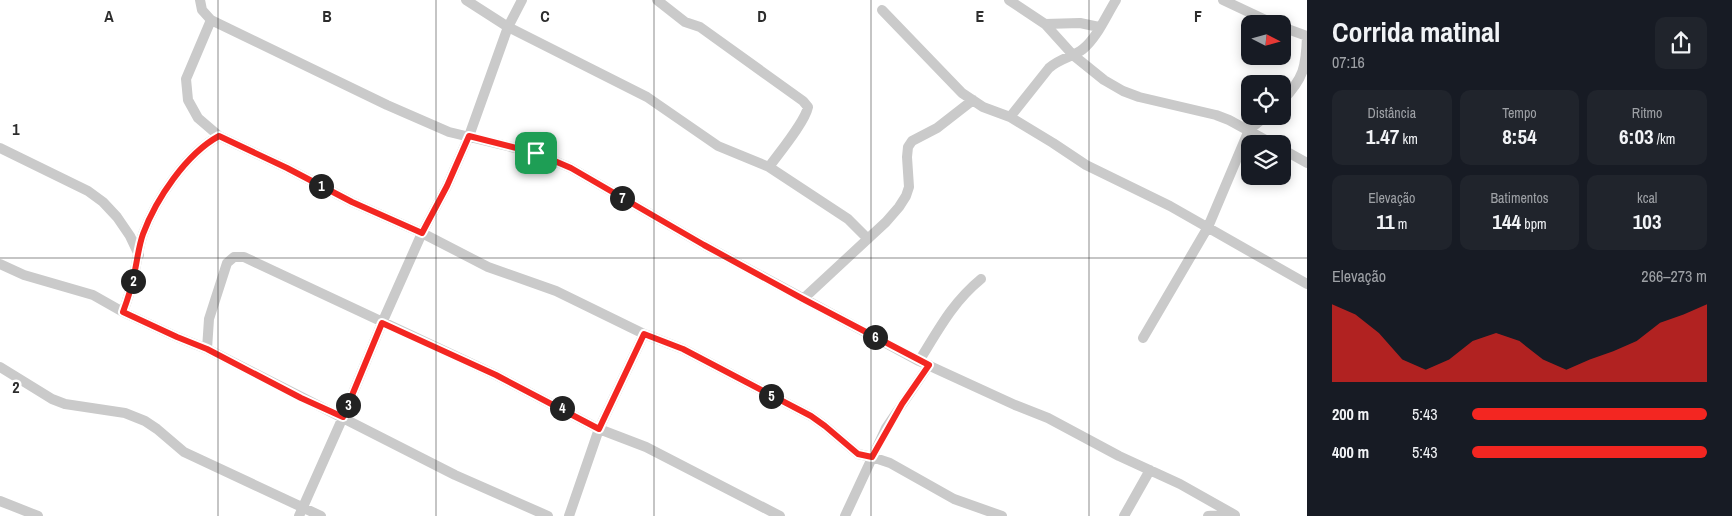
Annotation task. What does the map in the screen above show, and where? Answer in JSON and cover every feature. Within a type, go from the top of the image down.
[{"type":"street","points":[[200,0],[202,10],[211,20],[387,105],[448,132],[536,153],[571,168],[704,245],[924,363],[1014,405],[1048,418],[1119,456],[1180,484],[1238,515]]},
{"type":"street","points":[[466,0],[508,27],[647,97],[718,146],[769,167],[848,219],[868,239]]},
{"type":"street","points":[[301,512],[422,233],[447,186],[469,136],[508,27],[522,0]]},
{"type":"street","points":[[657,0],[685,22],[700,27],[713,36],[803,101],[808,107],[800,123],[769,167]]},
{"type":"street","points":[[1009,0],[1045,24],[1073,55],[1104,80],[1139,97],[1216,115],[1258,135]]},
{"type":"street","points":[[1010,117],[1049,68],[1057,61],[1083,49],[1092,40],[1116,0]]},
{"type":"street","points":[[1223,0],[1255,15]]},
{"type":"street","points":[[882,10],[962,93],[972,100],[983,107],[1010,117],[1086,165],[1170,206],[1307,284]]},
{"type":"street","points":[[211,20],[186,79],[188,100],[198,118],[219,136],[287,168],[352,202],[422,233],[488,267],[556,291],[644,334],[683,349],[811,416],[858,454],[872,457],[905,470],[954,499],[1002,516]]},
{"type":"street","points":[[1045,24],[1080,24],[1099,27]]},
{"type":"street","points":[[1291,30],[1307,36],[1306,57],[1302,75],[1291,91]]},
{"type":"street","points":[[803,299],[890,217],[906,196],[909,187],[908,147],[912,141],[937,128],[972,100]]},
{"type":"street","points":[[1143,338],[1208,227],[1249,130],[1255,125]]},
{"type":"street","points":[[123,312],[133,280],[143,235],[159,199],[194,153],[206,143],[219,136]]},
{"type":"street","points":[[0,148],[88,191],[103,202],[117,217],[139,254]]},
{"type":"street","points":[[1291,154],[1307,162]]},
{"type":"street","points":[[207,349],[209,319],[227,263],[234,257],[244,257],[496,375],[599,429],[646,447],[780,516]]},
{"type":"street","points":[[0,264],[24,275],[93,295],[123,312],[207,349],[455,475],[548,516]]},
{"type":"street","points":[[845,516],[872,457],[924,363],[951,308],[964,293],[981,279]]},
{"type":"street","points":[[569,516],[599,429],[644,334]]},
{"type":"street","points":[[0,367],[52,399],[65,404],[125,414],[145,421],[184,452],[301,512],[322,516]]},
{"type":"street","points":[[1124,516],[1150,470]]},
{"type":"street","points":[[0,501],[38,516]]},
{"type":"street","points":[[1208,516],[1238,515]]},
{"type":"route","points":[[219,136],[287,168],[352,202],[422,233],[447,186],[469,136],[536,153],[571,168],[704,245],[929,365],[886,428],[872,457],[858,454],[811,416],[683,349],[644,334],[599,429],[551,402],[496,375],[382,323],[343,417],[301,398],[207,349],[123,312],[133,280],[143,235],[159,199],[194,153],[206,143],[219,136]]}]
